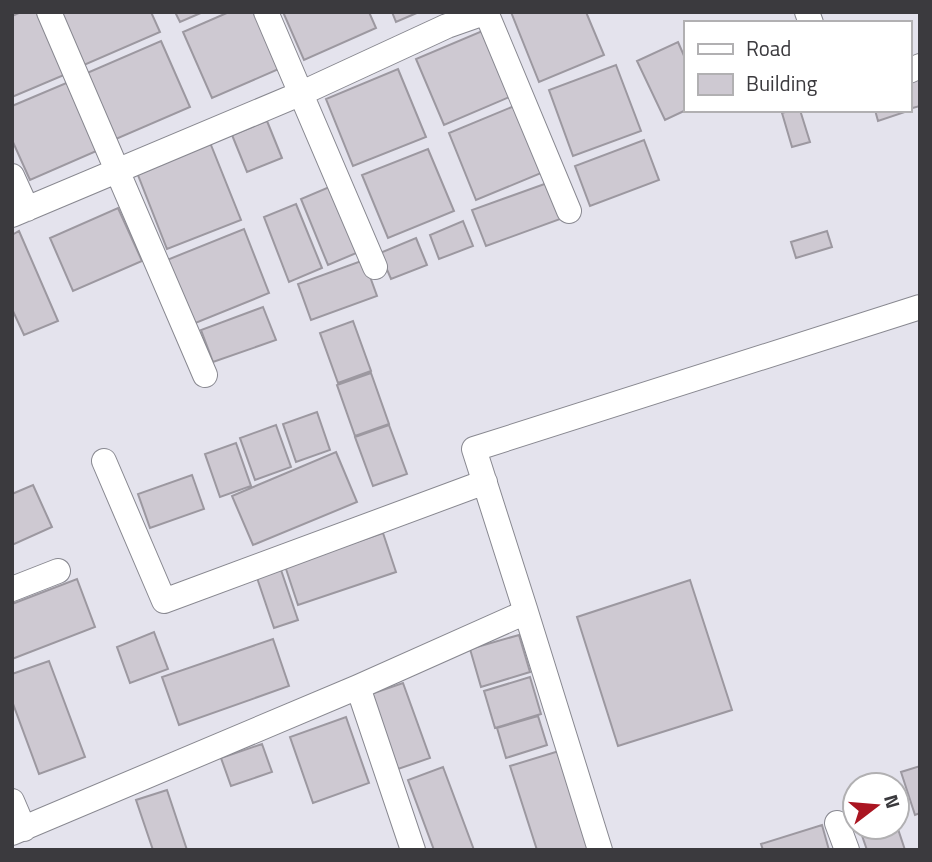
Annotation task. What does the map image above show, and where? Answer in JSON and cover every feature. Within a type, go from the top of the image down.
[{"type":"street","points":[[49,12],[119,170],[205,376]]},
{"type":"street","points":[[266,12],[375,267]]},
{"type":"street","points":[[12,176],[19,212],[302,93],[447,26],[486,12],[569,211]]},
{"type":"street","points":[[600,850],[474,449],[920,307]]},
{"type":"street","points":[[104,461],[164,601],[485,482]]},
{"type":"street","points":[[12,589],[58,571]]},
{"type":"street","points":[[12,801],[18,831],[358,687],[526,612]]},
{"type":"street","points":[[358,687],[413,850]]},
{"type":"street","points":[[837,823],[847,850]]},
{"type":"building","points":[[21,12],[37,12],[64,75],[12,97],[12,16]]},
{"type":"building","points":[[61,12],[151,12],[160,32],[84,65]]},
{"type":"building","points":[[175,12],[203,12],[180,22]]},
{"type":"building","points":[[229,12],[257,12],[281,68],[212,98],[183,32]]},
{"type":"building","points":[[283,12],[369,12],[376,28],[304,60]]},
{"type":"building","points":[[392,12],[419,12],[396,22]]},
{"type":"building","points":[[511,12],[586,12],[604,55],[539,82]]},
{"type":"building","points":[[487,29],[514,95],[444,125],[416,59]]},
{"type":"building","points":[[161,41],[190,107],[116,139],[87,73]]},
{"type":"building","points":[[678,42],[684,56],[684,111],[665,120],[637,61]]},
{"type":"building","points":[[616,65],[641,131],[573,156],[549,90]]},
{"type":"building","points":[[398,69],[426,137],[353,166],[326,99]]},
{"type":"building","points":[[920,77],[920,106],[911,108],[911,80]]},
{"type":"building","points":[[71,81],[101,149],[30,180],[12,140],[12,106]]},
{"type":"building","points":[[519,104],[546,171],[476,200],[449,133]]},
{"type":"building","points":[[801,112],[810,142],[792,147],[782,113]]},
{"type":"building","points":[[876,112],[905,112],[878,121]]},
{"type":"building","points":[[267,121],[282,158],[247,172],[232,135]]},
{"type":"building","points":[[209,140],[241,220],[167,249],[136,170]]},
{"type":"building","points":[[644,140],[659,180],[590,206],[575,166]]},
{"type":"building","points":[[428,149],[454,211],[388,238],[362,175]]},
{"type":"building","points":[[550,182],[563,218],[486,246],[472,210]]},
{"type":"building","points":[[334,185],[361,251],[328,265],[301,199]]},
{"type":"building","points":[[296,204],[322,268],[289,282],[264,217]]},
{"type":"building","points":[[118,208],[142,261],[73,291],[50,238]]},
{"type":"building","points":[[463,221],[473,246],[439,259],[430,235]]},
{"type":"building","points":[[244,229],[269,293],[193,324],[167,260]]},
{"type":"building","points":[[19,231],[58,321],[24,335],[12,309],[12,235]]},
{"type":"building","points":[[827,231],[832,247],[796,258],[791,242]]},
{"type":"building","points":[[416,238],[427,265],[391,279],[380,253]]},
{"type":"building","points":[[364,260],[377,296],[311,320],[298,284]]},
{"type":"building","points":[[263,307],[276,340],[213,362],[201,330]]},
{"type":"building","points":[[353,321],[371,371],[338,383],[320,333]]},
{"type":"building","points":[[371,373],[389,424],[355,436],[337,385]]},
{"type":"building","points":[[317,412],[330,450],[296,462],[283,424]]},
{"type":"building","points":[[276,425],[291,467],[255,480],[240,438]]},
{"type":"building","points":[[389,425],[407,474],[373,486],[355,437]]},
{"type":"building","points":[[236,443],[251,486],[220,497],[205,454]]},
{"type":"building","points":[[336,452],[357,502],[253,545],[232,496]]},
{"type":"building","points":[[192,475],[204,509],[150,528],[138,494]]},
{"type":"building","points":[[33,485],[52,527],[12,545],[12,494]]},
{"type":"building","points":[[383,533],[396,572],[298,605],[285,566]]},
{"type":"building","points":[[280,567],[298,620],[274,628],[256,575]]},
{"type":"building","points":[[77,579],[95,627],[12,659],[12,604]]},
{"type":"building","points":[[690,580],[732,710],[618,746],[577,617]]},
{"type":"building","points":[[154,632],[168,669],[130,683],[117,647]]},
{"type":"building","points":[[519,635],[530,672],[481,687],[470,649]]},
{"type":"building","points":[[273,639],[289,686],[179,725],[162,677]]},
{"type":"building","points":[[49,661],[85,757],[39,774],[12,701],[12,674]]},
{"type":"building","points":[[530,677],[541,714],[495,728],[484,691]]},
{"type":"building","points":[[403,683],[430,758],[398,769],[371,694]]},
{"type":"building","points":[[538,716],[547,745],[506,758],[497,728]]},
{"type":"building","points":[[346,717],[369,783],[313,803],[290,737]]},
{"type":"building","points":[[262,744],[272,772],[231,786],[221,758]]},
{"type":"building","points":[[559,751],[590,850],[537,850],[510,766]]},
{"type":"building","points":[[920,766],[920,813],[915,815],[911,803],[911,771],[904,771]]},
{"type":"building","points":[[443,767],[474,850],[434,850],[408,780]]},
{"type":"building","points":[[167,790],[187,850],[153,850],[136,800]]},
{"type":"building","points":[[822,825],[829,850],[763,850],[761,844]]},
{"type":"building","points":[[864,841],[902,841],[905,850],[867,850]]}]
